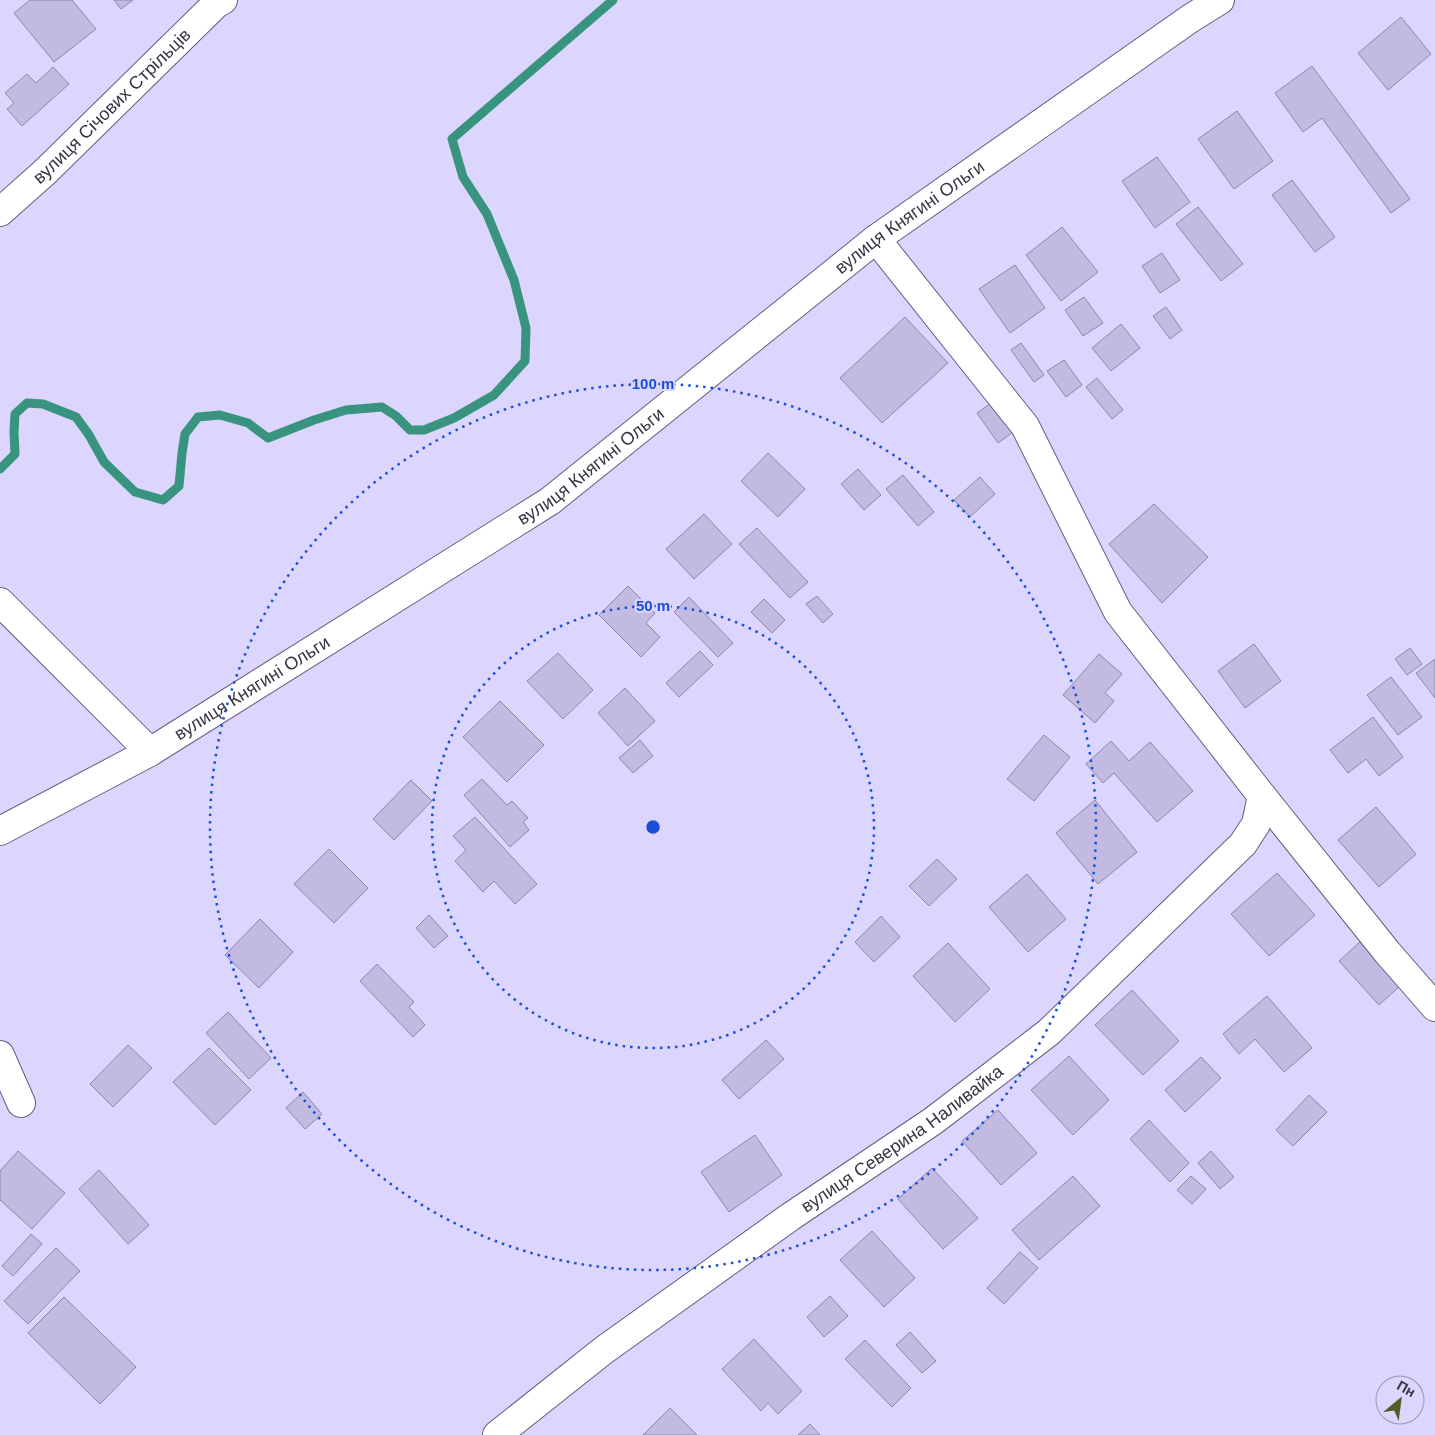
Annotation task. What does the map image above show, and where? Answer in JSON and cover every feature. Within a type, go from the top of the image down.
[{"type":"street","name":"вулиця Січових Стрільців","points":[[0,212],[45,172],[209,11],[223,0]]},
{"type":"street","name":"вулиця Княгині Ольги","points":[[0,831],[150,752],[550,501],[876,239],[1186,9],[1220,0]]},
{"type":"street","points":[[876,239],[1025,426],[1118,612],[1387,952],[1435,1007]]},
{"type":"street","points":[[0,602],[150,752]]},
{"type":"street","name":"вулиця Северина Наливайка","points":[[497,1435],[604,1350],[790,1217],[933,1121],[1049,1032],[1243,844],[1256,824],[1262,796]]},
{"type":"street","points":[[0,1055],[21,1103]]},
{"type":"building","points":[[30,0],[72,0],[96,29],[54,62],[14,13]]},
{"type":"building","points":[[114,0],[133,0],[121,9]]},
{"type":"building","points":[[1401,17],[1431,54],[1388,90],[1358,53]]},
{"type":"building","points":[[1312,66],[1410,199],[1391,213],[1322,118],[1303,132],[1275,93]]},
{"type":"building","points":[[53,67],[69,84],[22,126],[7,109],[14,103],[5,93],[27,74],[36,83]]},
{"type":"building","points":[[1237,111],[1273,161],[1234,189],[1198,139]]},
{"type":"building","points":[[1157,157],[1190,202],[1155,228],[1122,181]]},
{"type":"building","points":[[1292,180],[1335,237],[1315,252],[1272,195]]},
{"type":"building","points":[[1198,207],[1243,264],[1221,281],[1176,224]]},
{"type":"building","points":[[1062,227],[1098,272],[1061,301],[1026,255]]},
{"type":"building","points":[[1162,253],[1180,280],[1160,293],[1142,266]]},
{"type":"building","points":[[1015,265],[1045,308],[1010,333],[979,289]]},
{"type":"building","points":[[1084,297],[1103,323],[1083,336],[1065,310]]},
{"type":"building","points":[[1166,307],[1182,330],[1170,339],[1153,316]]},
{"type":"building","points":[[905,317],[948,363],[882,423],[840,378]]},
{"type":"building","points":[[1121,324],[1140,348],[1111,371],[1092,348]]},
{"type":"building","points":[[1021,343],[1044,375],[1034,382],[1011,350]]},
{"type":"building","points":[[1064,360],[1082,385],[1066,397],[1047,371]]},
{"type":"building","points":[[1097,378],[1123,410],[1112,419],[1086,387]]},
{"type":"building","points":[[995,400],[1016,430],[998,443],[977,413]]},
{"type":"building","points":[[768,453],[805,489],[778,517],[741,481]]},
{"type":"building","points":[[858,469],[881,495],[864,510],[841,484]]},
{"type":"building","points":[[903,475],[934,512],[918,526],[886,489]]},
{"type":"building","points":[[980,477],[995,494],[970,517],[954,500]]},
{"type":"building","points":[[1154,504],[1208,557],[1162,603],[1109,544]]},
{"type":"building","points":[[704,514],[732,544],[694,579],[666,549]]},
{"type":"building","points":[[757,528],[808,582],[790,598],[739,544]]},
{"type":"building","points":[[628,586],[655,613],[646,623],[660,637],[641,657],[599,615]]},
{"type":"building","points":[[817,596],[833,614],[823,623],[806,604]]},
{"type":"building","points":[[689,597],[733,643],[718,657],[674,612]]},
{"type":"building","points":[[764,599],[785,620],[772,633],[751,612]]},
{"type":"building","points":[[1254,644],[1281,681],[1245,708],[1218,671]]},
{"type":"building","points":[[1410,648],[1422,664],[1407,675],[1395,659]]},
{"type":"building","points":[[700,651],[713,665],[679,697],[666,683]]},
{"type":"building","points":[[558,653],[593,690],[563,719],[527,681]]},
{"type":"building","points":[[1099,654],[1122,674],[1105,693],[1114,701],[1095,723],[1063,695]]},
{"type":"building","points":[[1435,659],[1435,698],[1416,673]]},
{"type":"building","points":[[1391,677],[1422,717],[1398,735],[1367,695]]},
{"type":"building","points":[[625,688],[655,721],[628,746],[598,713]]},
{"type":"building","points":[[500,701],[544,745],[507,782],[463,737]]},
{"type":"building","points":[[1373,717],[1403,757],[1379,776],[1366,759],[1348,773],[1330,750]]},
{"type":"building","points":[[1044,735],[1070,757],[1034,801],[1007,779]]},
{"type":"building","points":[[640,740],[653,756],[633,773],[619,758]]},
{"type":"building","points":[[1111,741],[1129,761],[1150,742],[1193,791],[1157,822],[1114,773],[1103,783],[1086,764]]},
{"type":"building","points":[[482,779],[507,805],[512,801],[528,818],[523,822],[529,830],[510,847],[464,795]]},
{"type":"building","points":[[411,780],[432,801],[394,840],[373,819]]},
{"type":"building","points":[[1095,800],[1137,852],[1098,884],[1056,833]]},
{"type":"building","points":[[1376,807],[1416,854],[1379,887],[1338,840]]},
{"type":"building","points":[[475,817],[537,884],[515,904],[494,881],[483,892],[455,861],[466,850],[453,836]]},
{"type":"building","points":[[329,849],[368,888],[334,923],[294,884]]},
{"type":"building","points":[[937,859],[957,879],[929,906],[909,886]]},
{"type":"building","points":[[1277,873],[1315,915],[1269,956],[1231,914]]},
{"type":"building","points":[[1027,874],[1066,919],[1028,952],[989,907]]},
{"type":"building","points":[[429,915],[448,936],[434,948],[416,928]]},
{"type":"building","points":[[881,916],[900,937],[874,962],[855,942]]},
{"type":"building","points":[[260,919],[293,952],[259,988],[225,955]]},
{"type":"building","points":[[1360,942],[1400,986],[1379,1005],[1339,961]]},
{"type":"building","points":[[948,943],[990,989],[955,1022],[913,976]]},
{"type":"building","points":[[377,964],[414,1002],[409,1007],[425,1025],[413,1037],[360,981]]},
{"type":"building","points":[[1132,990],[1179,1041],[1143,1075],[1095,1025]]},
{"type":"building","points":[[1267,996],[1312,1048],[1284,1072],[1255,1039],[1239,1054],[1223,1034]]},
{"type":"building","points":[[228,1012],[271,1058],[249,1079],[206,1033]]},
{"type":"building","points":[[766,1040],[784,1059],[739,1099],[722,1080]]},
{"type":"building","points":[[128,1045],[152,1068],[113,1107],[90,1084]]},
{"type":"building","points":[[209,1048],[251,1090],[215,1125],[173,1082]]},
{"type":"building","points":[[1069,1056],[1109,1100],[1073,1135],[1031,1090]]},
{"type":"building","points":[[1201,1057],[1221,1078],[1185,1112],[1165,1090]]},
{"type":"building","points":[[303,1092],[322,1114],[305,1129],[286,1108]]},
{"type":"building","points":[[1309,1095],[1327,1112],[1293,1146],[1276,1130]]},
{"type":"building","points":[[998,1110],[1037,1153],[1001,1185],[962,1141]]},
{"type":"building","points":[[1149,1120],[1189,1163],[1170,1182],[1130,1139]]},
{"type":"building","points":[[755,1135],[782,1175],[729,1212],[701,1172]]},
{"type":"building","points":[[18,1151],[65,1193],[32,1229],[0,1200],[0,1171]]},
{"type":"building","points":[[1211,1151],[1234,1177],[1220,1189],[1198,1163]]},
{"type":"building","points":[[932,1168],[978,1218],[943,1249],[898,1199]]},
{"type":"building","points":[[99,1170],[149,1225],[128,1244],[79,1189]]},
{"type":"building","points":[[1073,1176],[1100,1206],[1039,1260],[1012,1230]]},
{"type":"building","points":[[1191,1176],[1206,1189],[1192,1204],[1177,1190]]},
{"type":"building","points":[[872,1231],[915,1278],[884,1307],[840,1260]]},
{"type":"building","points":[[31,1234],[42,1244],[13,1276],[2,1266]]},
{"type":"building","points":[[56,1248],[80,1271],[28,1324],[4,1301]]},
{"type":"building","points":[[1020,1252],[1038,1268],[1004,1304],[987,1288]]},
{"type":"building","points":[[830,1296],[848,1316],[824,1337],[807,1317]]},
{"type":"building","points":[[64,1297],[136,1367],[100,1404],[28,1333]]},
{"type":"building","points":[[910,1332],[936,1361],[922,1373],[896,1345]]},
{"type":"building","points":[[754,1339],[802,1391],[778,1414],[768,1403],[761,1411],[722,1369]]},
{"type":"building","points":[[865,1340],[911,1388],[892,1407],[845,1359]]},
{"type":"building","points":[[670,1408],[697,1435],[643,1435]]},
{"type":"building","points":[[810,1424],[820,1435],[798,1435]]},
{"type":"waterway","points":[[0,469],[15,454],[15,414],[27,403],[43,404],[76,417],[89,435],[104,462],[135,492],[163,500],[179,486],[185,434],[198,417],[220,415],[248,423],[268,438],[346,410],[382,407],[396,416],[410,430],[424,430],[454,418],[494,395],[525,361],[526,328],[514,280],[487,214],[463,177],[452,139],[613,0]]}]
